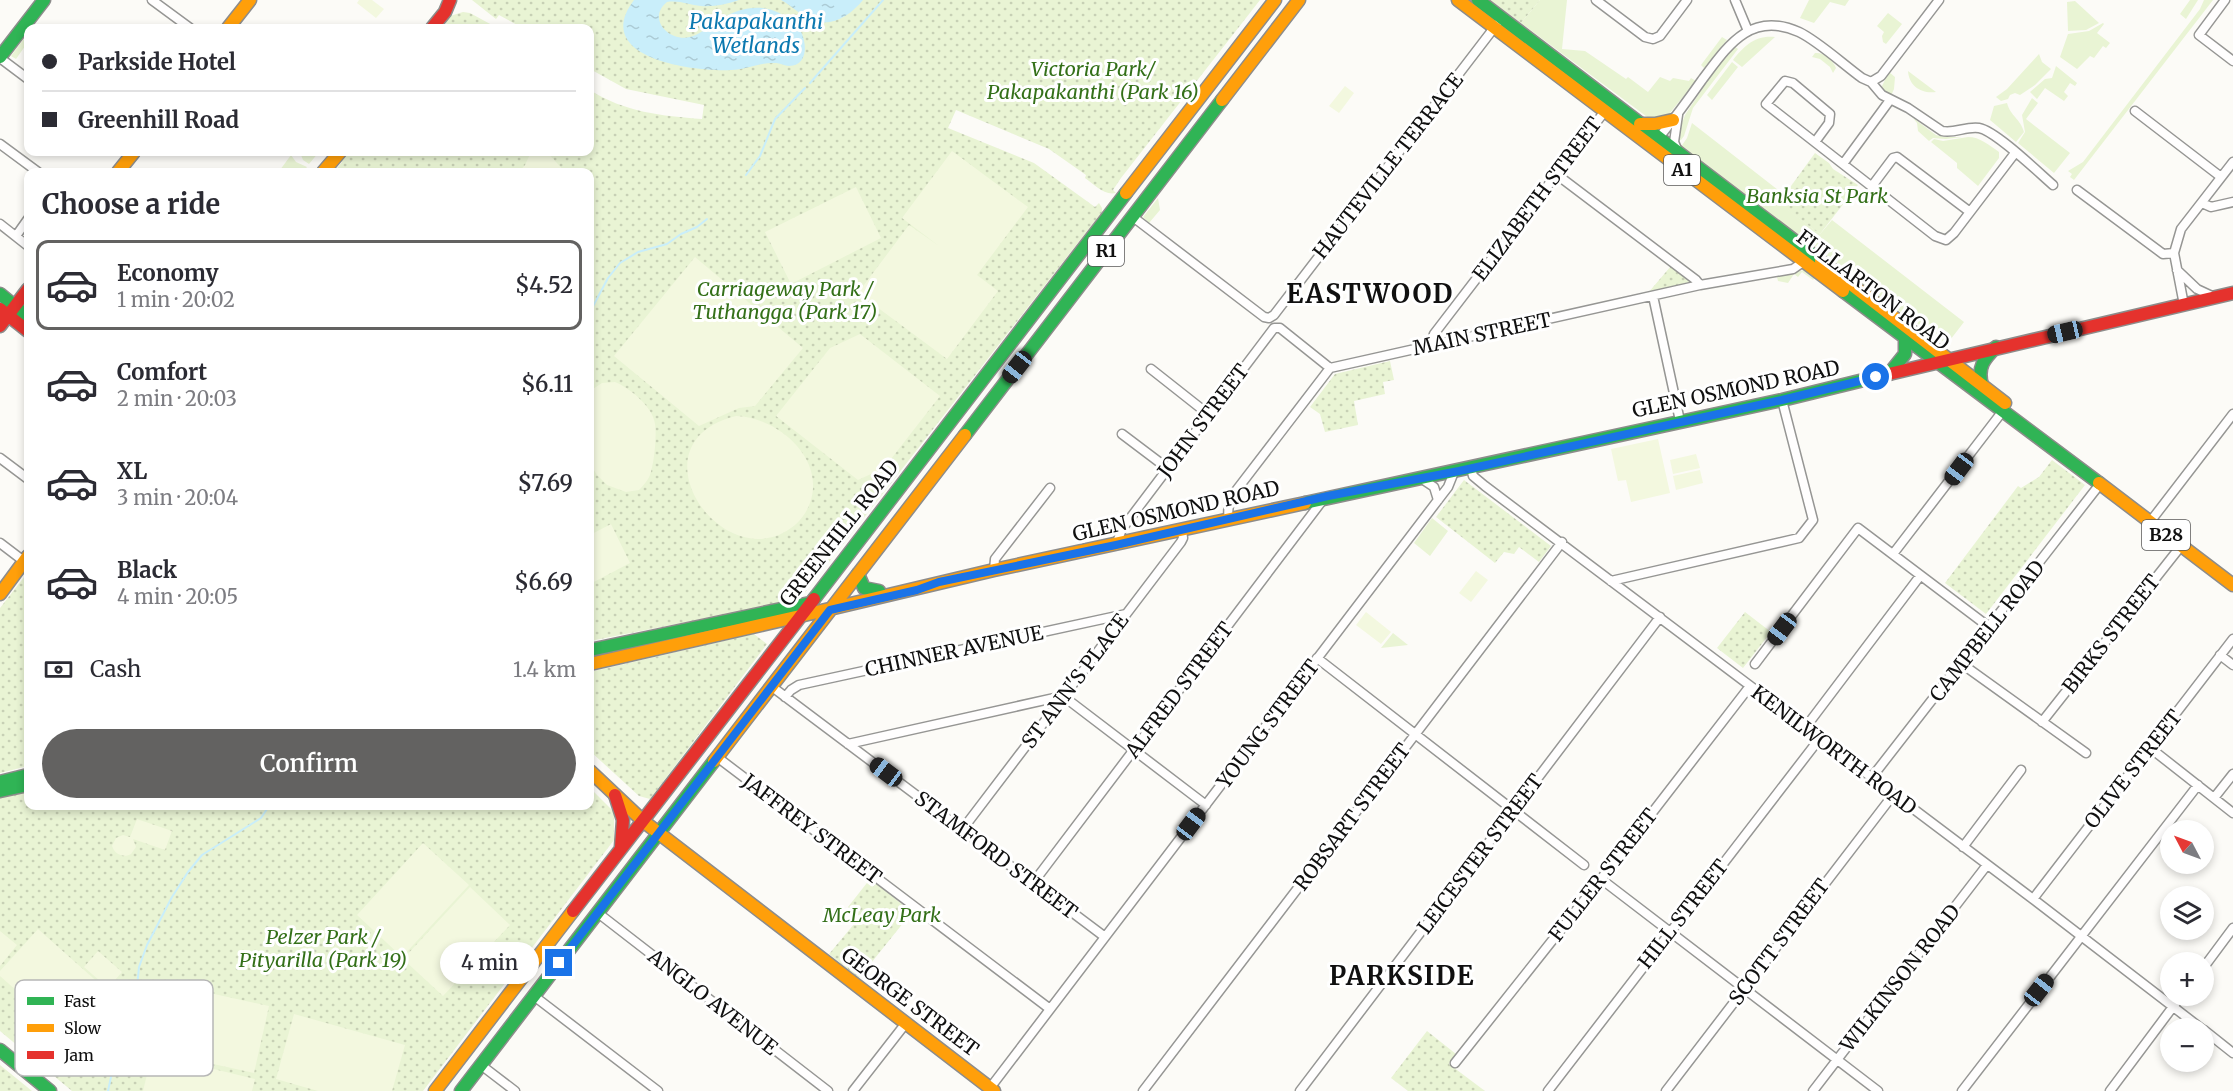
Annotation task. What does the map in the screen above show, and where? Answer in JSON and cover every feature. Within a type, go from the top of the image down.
[{"type":"main road","points":[[25,24],[44,0]]},
{"type":"main road","points":[[231,24],[250,0]]},
{"type":"main road","points":[[435,24],[445,12],[450,0]]},
{"type":"main road","name":"GREENHILL ROAD","points":[[435,1091],[1275,0]]},
{"type":"main road","name":"GREENHILL ROAD","points":[[461,1091],[1299,0]]},
{"type":"main road","name":"FULLARTON ROAD","points":[[1458,0],[1498,23],[1640,124],[1656,142],[1982,385],[2064,457]]},
{"type":"main road","name":"FULLARTON ROAD","points":[[1478,0],[1498,23],[1605,111],[1680,154],[1905,339],[2233,585]]},
{"type":"main road","points":[[0,57],[24,26]]},
{"type":"main road","points":[[1640,124],[1654,124],[1676,116]]},
{"type":"main road","points":[[326,168],[337,156]]},
{"type":"main road","points":[[0,326],[8,310],[24,293]]},
{"type":"main road","name":"GLEN OSMOND ROAD","points":[[594,663],[917,590],[939,582],[1116,545],[1324,497],[1421,479],[1782,400],[1996,347],[2233,293]]},
{"type":"main road","points":[[0,294],[8,310],[24,327]]},
{"type":"main road","points":[[8,310],[24,316]]},
{"type":"main road","points":[[1889,374],[1907,353],[1908,346],[1905,339]]},
{"type":"main road","points":[[1982,385],[1978,369],[1982,361],[1996,347]]},
{"type":"main road","points":[[0,594],[24,563]]},
{"type":"main road","points":[[858,574],[864,588],[879,591]]},
{"type":"main road","name":"GLEN OSMOND ROAD","points":[[594,649],[915,582],[939,582]]},
{"type":"main road","points":[[701,745],[717,757]]},
{"type":"main road","name":"GEORGE STREET","points":[[594,775],[643,821],[992,1089]]},
{"type":"main road","points":[[0,782],[24,777]]},
{"type":"main road","points":[[0,791],[24,786]]},
{"type":"main road","points":[[615,795],[624,814],[620,850]]},
{"type":"main road","points":[[605,870],[616,873],[623,880]]},
{"type":"main road","points":[[502,1003],[514,1005],[520,1015]]},
{"type":"main road","points":[[0,1050],[15,1062]]},
{"type":"main road","points":[[32,1076],[50,1091]]},
{"type":"street","points":[[152,0],[185,24]]},
{"type":"street","points":[[1596,0],[1645,37],[1653,39],[1660,36],[1688,0]]},
{"type":"street","points":[[1735,0],[1748,31]]},
{"type":"street","points":[[1871,82],[1881,76],[1939,0]]},
{"type":"street","points":[[2225,0],[2199,35],[2233,61]]},
{"type":"street","name":"HAUTEVILLE TERRACE","points":[[1133,217],[1264,317],[1269,318],[1274,315],[1498,23]]},
{"type":"street","points":[[1656,142],[1726,48],[1748,31],[1774,27],[1800,33],[1862,78],[1871,82],[1882,95],[1908,108],[1942,131],[1948,133],[1979,128],[1991,133],[2053,185]]},
{"type":"street","points":[[0,57],[24,76]]},
{"type":"street","points":[[1815,142],[1829,123],[1830,114],[1793,83],[1785,81],[1766,104],[1843,164],[1942,239],[1946,240],[2015,153]]},
{"type":"street","points":[[1843,164],[1890,100]]},
{"type":"street","name":"ELIZABETH STREET","points":[[1430,346],[1437,330],[1605,111]]},
{"type":"street","points":[[2135,111],[2222,177]]},
{"type":"street","points":[[1676,116],[1674,142],[1680,154]]},
{"type":"street","points":[[0,144],[33,168]]},
{"type":"street","points":[[1872,186],[1893,158],[1897,157],[1970,212]]},
{"type":"street","points":[[2184,305],[2174,253],[2181,230],[2233,162]]},
{"type":"street","points":[[1556,174],[1700,285]]},
{"type":"street","points":[[2078,190],[2163,254],[2174,253]]},
{"type":"street","points":[[2202,203],[2211,207],[2233,202]]},
{"type":"street","points":[[0,224],[24,243]]},
{"type":"street","points":[[16,236],[24,225]]},
{"type":"street","name":"MAIN STREET","points":[[1330,368],[1700,285],[1793,268],[1808,257]]},
{"type":"street","points":[[2177,270],[2197,289],[2216,298]]},
{"type":"street","points":[[1653,296],[1680,421]]},
{"type":"street","name":"JOHN STREET","points":[[1116,545],[1122,528],[1274,328],[1280,328],[1330,368]]},
{"type":"street","points":[[1228,520],[1229,501],[1235,492],[1330,368]]},
{"type":"street","points":[[1151,369],[1208,414]]},
{"type":"street","points":[[1611,581],[1799,538],[1813,520],[1782,400]]},
{"type":"street","points":[[1893,554],[2002,412]]},
{"type":"street","points":[[2150,522],[2233,414]]},
{"type":"street","points":[[1122,434],[1167,468]]},
{"type":"street","points":[[0,458],[24,476]]},
{"type":"street","name":"KENILWORTH ROAD","points":[[1472,468],[1475,478],[2187,1018]]},
{"type":"street","name":"YOUNG STREET","points":[[992,1089],[1050,1009],[1448,487],[1454,472]]},
{"type":"street","points":[[1421,479],[1434,487],[1438,500]]},
{"type":"street","name":"CAMPBELL ROAD","points":[[1872,777],[2100,484]]},
{"type":"street","points":[[994,570],[995,559],[1050,488]]},
{"type":"street","name":"ALFRED STREET","points":[[1033,883],[1324,497]]},
{"type":"street","points":[[1755,664],[1858,528],[1989,627]]},
{"type":"street","name":"ST ANN'S PLACE","points":[[962,830],[1181,542],[1182,530]]},
{"type":"street","name":"ROBSART STREET","points":[[1143,1091],[1562,542]]},
{"type":"street","points":[[0,543],[24,557]]},
{"type":"street","name":"BIRKS STREET","points":[[2042,722],[2181,546]]},
{"type":"street","points":[[1805,728],[1920,576]]},
{"type":"street","name":"CHINNER AVENUE","points":[[785,697],[799,685],[1126,614]]},
{"type":"street","name":"LEICESTER STREET","points":[[1300,1091],[1660,617]]},
{"type":"street","name":"OLIVE STREET","points":[[2033,899],[2233,639]]},
{"type":"street","points":[[2220,655],[2233,665]]},
{"type":"street","points":[[1317,658],[1584,865]]},
{"type":"street","points":[[1962,664],[2086,753]]},
{"type":"street","name":"STAMFORD STREET","points":[[771,686],[1105,937]]},
{"type":"street","name":"FULLER STREET","points":[[1455,1063],[1750,686]]},
{"type":"street","points":[[848,744],[1063,696],[1206,805]]},
{"type":"street","name":"HILL STREET","points":[[1548,1091],[1820,738]]},
{"type":"street","points":[[2149,747],[2233,813]]},
{"type":"street","name":"JAFFREY STREET","points":[[717,757],[1050,1009]]},
{"type":"street","points":[[1963,847],[2021,770]]},
{"type":"street","points":[[2214,798],[2233,774]]},
{"type":"street","points":[[1962,1091],[2198,785]]},
{"type":"street","name":"SCOTT STREET","points":[[1666,1091],[1893,795]]},
{"type":"street","name":"WILKINSON ROAD","points":[[1813,1091],[1988,865]]},
{"type":"street","points":[[1601,879],[1878,1091]]},
{"type":"street","name":"ANGLO AVENUE","points":[[597,913],[828,1091]]},
{"type":"street","points":[[2214,953],[2233,928]]},
{"type":"street","points":[[534,996],[658,1091]]},
{"type":"street","points":[[2110,1091],[2173,1007]]},
{"type":"street","points":[[854,1091],[906,1023]]},
{"type":"street","name":"KENILWORTH ROAD","points":[[2214,1038],[2233,1053]]},
{"type":"street","points":[[481,1065],[515,1091]]},
{"type":"green space","points":[[359,0],[372,0],[384,9],[376,18],[357,3]]},
{"type":"green space","name":"Carriageway Park / Tuthangga (Park 17)","points":[[472,0],[1260,0],[1121,178],[1113,190],[1116,193],[1107,193],[1099,189],[1085,178],[1086,175],[1049,149],[956,110],[948,128],[1034,163],[1095,207],[1099,203],[1102,212],[799,600],[594,640],[594,168],[337,168],[342,162],[339,158],[341,156],[594,156],[594,92],[630,108],[672,116],[702,119],[704,105],[626,89],[594,71],[594,24],[516,24],[499,15],[496,19]]},
{"type":"green space","points":[[1490,0],[1540,0],[1521,23]]},
{"type":"green space","points":[[1540,0],[1567,0],[1562,49],[1585,51],[1648,92],[1660,77],[1670,81],[1673,78],[1689,81],[1691,78],[1696,81],[1669,114],[1654,122],[1521,23]]},
{"type":"green space","points":[[1809,0],[1849,0],[1845,6],[1830,2],[1814,23],[1800,18]]},
{"type":"green space","points":[[2190,0],[2198,0],[2186,19],[2180,14]]},
{"type":"green space","points":[[2204,0],[2213,0],[2074,180],[2068,171],[2083,162],[2200,9]]},
{"type":"green space","points":[[2075,1],[2099,23],[2086,30],[2068,31],[2067,2]]},
{"type":"green space","points":[[463,12],[470,13],[490,24],[447,24],[444,22],[450,16]]},
{"type":"green space","points":[[1888,13],[1902,24],[1886,44],[1882,36],[1884,32],[1877,26]]},
{"type":"green space","points":[[2103,23],[2097,33],[2110,43],[2106,48],[2103,46],[2094,58],[2090,56],[2077,69],[2060,57],[2068,34],[2089,31]]},
{"type":"green space","points":[[1722,37],[1727,40],[1704,68],[1701,65]]},
{"type":"green space","points":[[1775,37],[1742,67],[1733,60],[1751,42]]},
{"type":"green space","points":[[24,38],[24,48],[16,59],[11,56]]},
{"type":"green space","points":[[1734,46],[1738,49],[1693,108],[1684,136],[1681,140],[1676,139],[1685,115],[1714,71]]},
{"type":"green space","points":[[1815,53],[1825,55],[1830,59],[1836,68],[1833,73],[1830,67],[1820,59],[1812,57]]},
{"type":"green space","points":[[2039,54],[2042,62],[2051,69],[2035,85],[2020,95],[2015,93],[2010,95],[2008,99],[2001,101],[1996,97],[2007,89]]},
{"type":"green space","points":[[1732,62],[1738,67],[1712,100],[1707,95]]},
{"type":"green space","points":[[2056,66],[2077,83],[2075,86],[2070,83],[2064,92],[2068,96],[2064,101],[2045,88],[2037,99],[2030,92],[2045,79],[2052,78]]},
{"type":"green space","points":[[1908,71],[1936,92],[1925,92],[1913,85]]},
{"type":"green space","points":[[1889,72],[1895,77],[1891,96],[1883,90],[1882,86]]},
{"type":"green space","points":[[1345,86],[1354,93],[1339,113],[1329,106]]},
{"type":"green space","points":[[2032,98],[2038,103],[2026,119],[2070,153],[2054,173],[2018,143],[2025,132],[2022,115]]},
{"type":"green space","points":[[2007,103],[2024,132],[2016,142],[1990,120],[1994,106]]},
{"type":"green space","points":[[1913,118],[1936,135],[1962,137],[1933,138],[1929,141],[1918,131],[1917,123]]},
{"type":"green space","points":[[1692,123],[1782,193],[1775,200],[1820,234],[1832,220],[1964,322],[1947,344],[1892,306],[1680,148],[1687,138]]},
{"type":"green space","points":[[1968,137],[1980,140],[1999,152],[1999,158],[1978,186],[1957,168],[1957,163],[1931,142],[1934,139],[1943,141]]},
{"type":"green space","points":[[952,151],[1028,207],[977,275],[998,291],[947,359],[858,293],[909,225],[939,246],[902,218]]},
{"type":"green space","name":"Banksia St Park","points":[[1815,153],[1829,163],[1833,169],[1858,185],[1820,234],[1774,200],[1791,186]]},
{"type":"green space","points":[[290,156],[296,162],[307,167],[306,168],[281,168]]},
{"type":"green space","points":[[301,156],[316,156],[309,164]]},
{"type":"green space","points":[[529,156],[551,156],[561,168],[522,168]]},
{"type":"green space","points":[[856,187],[881,238],[791,284],[765,232]]},
{"type":"green space","points":[[1158,198],[1160,210],[1149,223],[1143,217]]},
{"type":"green space","points":[[695,257],[803,348],[755,406],[739,408],[699,426],[614,356]]},
{"type":"green space","points":[[1671,266],[1695,284],[1648,293]]},
{"type":"green space","points":[[1804,270],[1815,278],[1813,280],[1802,272],[1798,277],[1794,274],[1788,283],[1778,281],[1777,277]]},
{"type":"green space","points":[[860,334],[940,396],[884,468],[858,480],[776,416],[830,348]]},
{"type":"green space","points":[[1390,361],[1394,380],[1383,382],[1385,394],[1354,401],[1358,425],[1325,432],[1320,414],[1310,407],[1335,374]]},
{"type":"green space","points":[[615,382],[627,389],[640,399],[653,418],[655,424],[654,457],[648,479],[639,490],[626,492],[607,485],[594,470],[594,388],[602,383]]},
{"type":"green space","points":[[736,416],[752,418],[782,432],[804,456],[811,471],[813,486],[810,503],[804,515],[795,525],[768,538],[741,536],[717,523],[698,502],[688,478],[689,453],[704,431]]},
{"type":"green space","points":[[1658,439],[1670,493],[1631,502],[1626,480],[1618,481],[1611,449]]},
{"type":"green space","points":[[1696,454],[1700,468],[1673,474],[1670,460]]},
{"type":"green space","points":[[2052,460],[2085,485],[1986,614],[1945,583],[2018,486],[2021,488],[2039,477]]},
{"type":"green space","points":[[1700,470],[1703,483],[1676,490],[1673,476]]},
{"type":"green space","points":[[1464,480],[1551,546],[1539,562],[1519,547],[1514,554],[1504,552],[1495,563],[1436,517]]},
{"type":"green space","points":[[1432,518],[1448,531],[1430,556],[1414,543]]},
{"type":"green space","points":[[611,524],[630,563],[594,582],[594,533]]},
{"type":"green space","points":[[1476,571],[1488,580],[1471,602],[1459,593]]},
{"type":"green space","points":[[24,577],[24,767],[0,773],[0,608]]},
{"type":"green space","points":[[1366,612],[1391,632],[1381,644],[1356,625]]},
{"type":"green space","points":[[1745,612],[1771,632],[1743,668],[1717,648]]},
{"type":"green space","points":[[1393,633],[1408,645],[1381,648]]},
{"type":"green space","points":[[754,634],[767,644],[650,799],[639,796],[594,755],[594,671]]},
{"type":"green space","name":"Pelzer Park / Pityarilla (Park 19)","points":[[24,791],[24,810],[594,810],[594,792],[614,812],[614,840],[423,1091],[72,1091],[54,1076],[213,1076],[213,980],[15,980],[15,1044],[0,1031],[0,796]]},
{"type":"green space","points":[[137,819],[172,831],[165,850],[133,839],[136,847],[131,854],[123,856],[115,852],[112,846],[116,838],[123,835],[130,837]]},
{"type":"green space","points":[[423,843],[469,885],[402,957],[357,915]]},
{"type":"green space","name":"McLeay Park","points":[[870,879],[912,912],[859,978],[829,954],[860,917],[848,907]]},
{"type":"green space","points":[[470,887],[510,925],[443,996],[403,959]]},
{"type":"green space","points":[[38,929],[95,980],[15,980],[15,989],[0,976],[0,971]]},
{"type":"green space","points":[[0,931],[17,945],[0,966]]},
{"type":"green space","points":[[98,951],[122,972],[115,980],[99,980],[84,967]]},
{"type":"green space","points":[[213,994],[269,1006],[254,1073],[213,1064]]},
{"type":"green space","points":[[294,1014],[405,1045],[392,1091],[318,1091],[276,1079]]},
{"type":"green space","points":[[1427,1031],[1456,1054],[1449,1064],[1485,1091],[1408,1091],[1391,1078]]},
{"type":"green space","points":[[0,1065],[32,1091],[0,1091]]},
{"type":"green space","points":[[213,1069],[255,1079],[252,1091],[143,1091],[147,1076],[213,1076]]},
{"type":"water","name":"Pakapakanthi Wetlands","points":[[634,0],[739,0],[706,6],[667,2],[661,8],[660,21],[668,32],[682,38],[696,35],[736,12],[746,9],[768,9],[788,18],[798,27],[805,44],[805,51],[801,61],[789,66],[770,63],[742,69],[714,70],[672,64],[635,48],[625,36],[624,20]]},
{"type":"water","name":"Pakapakanthi Wetlands","points":[[781,0],[863,0],[846,16],[832,22],[817,22]]},
{"type":"waterway","points":[[810,83],[883,0]]},
{"type":"waterway","points":[[746,175],[760,156],[775,119],[805,88]]},
{"type":"waterway","points":[[594,304],[608,278],[620,263],[638,252],[667,244],[707,219]]},
{"type":"waterway","points":[[138,980],[139,967],[147,945],[188,872],[202,855],[261,818],[266,810]]},
{"type":"waterway","points":[[108,1091],[111,1076]]},
{"type":"traffic: fast","points":[[25,24],[44,0]]},
{"type":"traffic: fast","points":[[1478,0],[1821,261]]},
{"type":"traffic: fast","points":[[0,57],[24,26]]},
{"type":"traffic: fast","points":[[965,435],[1222,100]]},
{"type":"traffic: fast","points":[[814,599],[1126,193]]},
{"type":"traffic: fast","points":[[1843,291],[2099,483]]},
{"type":"traffic: fast","points":[[0,294],[24,314]]},
{"type":"traffic: fast","points":[[1889,374],[1905,354],[1905,339]]},
{"type":"traffic: fast","points":[[1982,385],[1981,368],[1988,355],[1996,347]]},
{"type":"traffic: fast","points":[[1305,503],[1782,400],[1876,377]]},
{"type":"traffic: fast","points":[[858,574],[864,588],[879,591]]},
{"type":"traffic: fast","points":[[594,649],[810,603]]},
{"type":"traffic: fast","points":[[461,1091],[714,761]]},
{"type":"traffic: fast","points":[[0,782],[24,776]]},
{"type":"traffic: fast","points":[[0,791],[24,786]]},
{"type":"traffic: fast","points":[[0,1050],[15,1062]]},
{"type":"traffic: fast","points":[[32,1076],[50,1091]]},
{"type":"traffic: slow","points":[[231,24],[250,0]]},
{"type":"traffic: slow","points":[[1126,193],[1275,0]]},
{"type":"traffic: slow","points":[[1222,100],[1299,0]]},
{"type":"traffic: slow","points":[[1458,0],[1843,291]]},
{"type":"traffic: slow","points":[[1640,124],[1655,124],[1673,120]]},
{"type":"traffic: slow","points":[[121,168],[131,156]]},
{"type":"traffic: slow","points":[[326,168],[337,156]]},
{"type":"traffic: slow","points":[[1821,261],[2005,403]]},
{"type":"traffic: slow","points":[[714,761],[965,435]]},
{"type":"traffic: slow","points":[[2099,483],[2233,585]]},
{"type":"traffic: slow","points":[[800,616],[994,570],[1305,503]]},
{"type":"traffic: slow","points":[[0,594],[24,561]]},
{"type":"traffic: slow","points":[[594,663],[800,616]]},
{"type":"traffic: slow","points":[[594,775],[643,821],[994,1091]]},
{"type":"traffic: slow","points":[[435,1091],[573,911]]},
{"type":"traffic: jam","points":[[435,24],[445,12],[450,0]]},
{"type":"traffic: jam","points":[[1876,377],[2233,293]]},
{"type":"traffic: jam","points":[[0,326],[24,294]]},
{"type":"traffic: jam","points":[[0,309],[24,328]]},
{"type":"traffic: jam","points":[[573,911],[814,599]]},
{"type":"traffic: jam","points":[[615,795],[623,820],[621,847]]},
{"type":"district","name":"EASTWOOD","points":[[1370,294]]},
{"type":"district","name":"PARKSIDE","points":[[1402,976]]},
{"type":"route","points":[[559,963],[830,610],[917,590],[939,582],[1116,545],[1328,496],[1459,471],[1876,377]]},
{"type":"park label","name":"Victoria Park/ Pakapakanthi (Park 16)","points":[[1093,80]]}]
